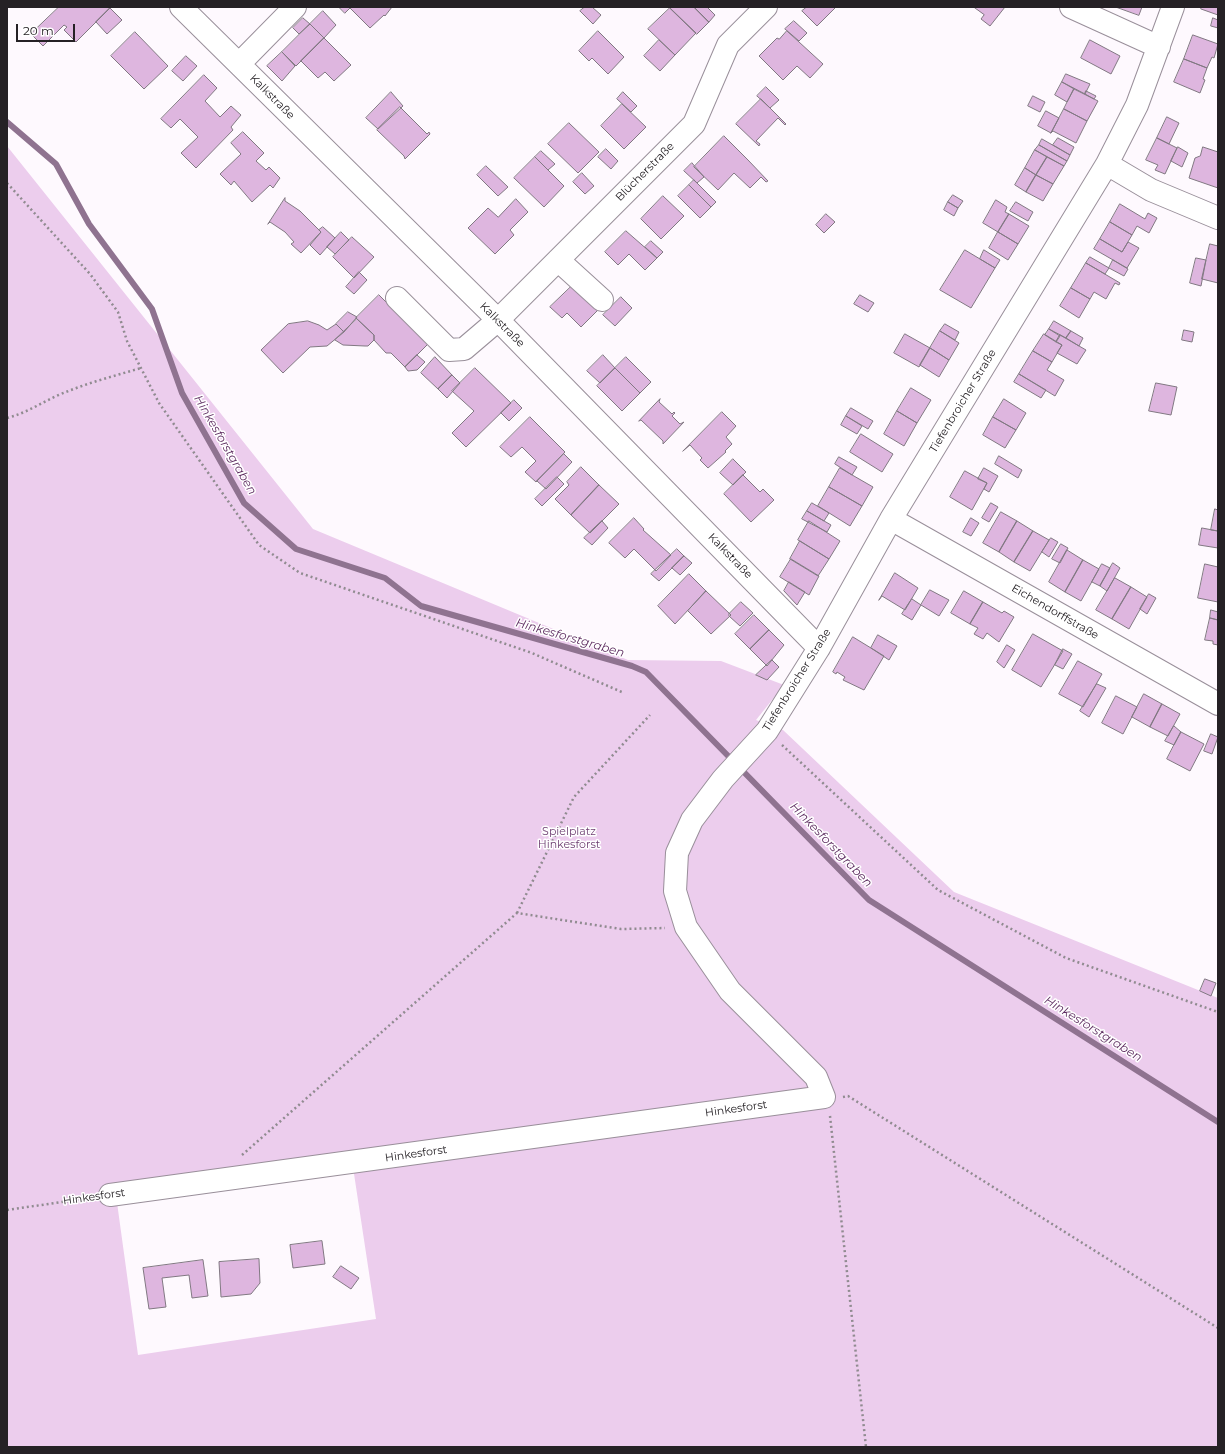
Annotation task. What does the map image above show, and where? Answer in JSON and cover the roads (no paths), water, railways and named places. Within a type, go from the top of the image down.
[{"type":"street","name":"Kalkstraße","points":[[181,7],[498,320],[819,648]]},
{"type":"street","points":[[238,64],[295,7]]},
{"type":"street","name":"Blücherstraße","points":[[397,298],[449,350],[464,349],[498,320],[694,124],[728,45],[766,7]]},
{"type":"street","points":[[1071,7],[1159,47]]},
{"type":"street","name":"Tiefenbroicher Straße","points":[[824,1097],[816,1077],[730,991],[686,927],[675,891],[677,854],[692,820],[722,779],[746,751],[767,731],[819,648],[892,519],[1107,164],[1138,105],[1173,7]]},
{"type":"street","points":[[1107,164],[1151,190],[1218,218]]},
{"type":"street","points":[[558,260],[602,300]]},
{"type":"street","name":"Eichendorffstraße","points":[[892,519],[1218,704]]},
{"type":"street","name":"Hinkesforst","points":[[110,1195],[824,1097]]},
{"type":"waterway","name":"Hinkesforstgraben","points":[[7,122],[56,164],[89,224],[152,309],[182,393],[244,503],[296,549],[385,578],[421,606],[632,666],[646,672],[869,900],[1218,1122]]},
{"type":"park label","name":"Spielplatz Hinkesforst","points":[[569,838]]}]
